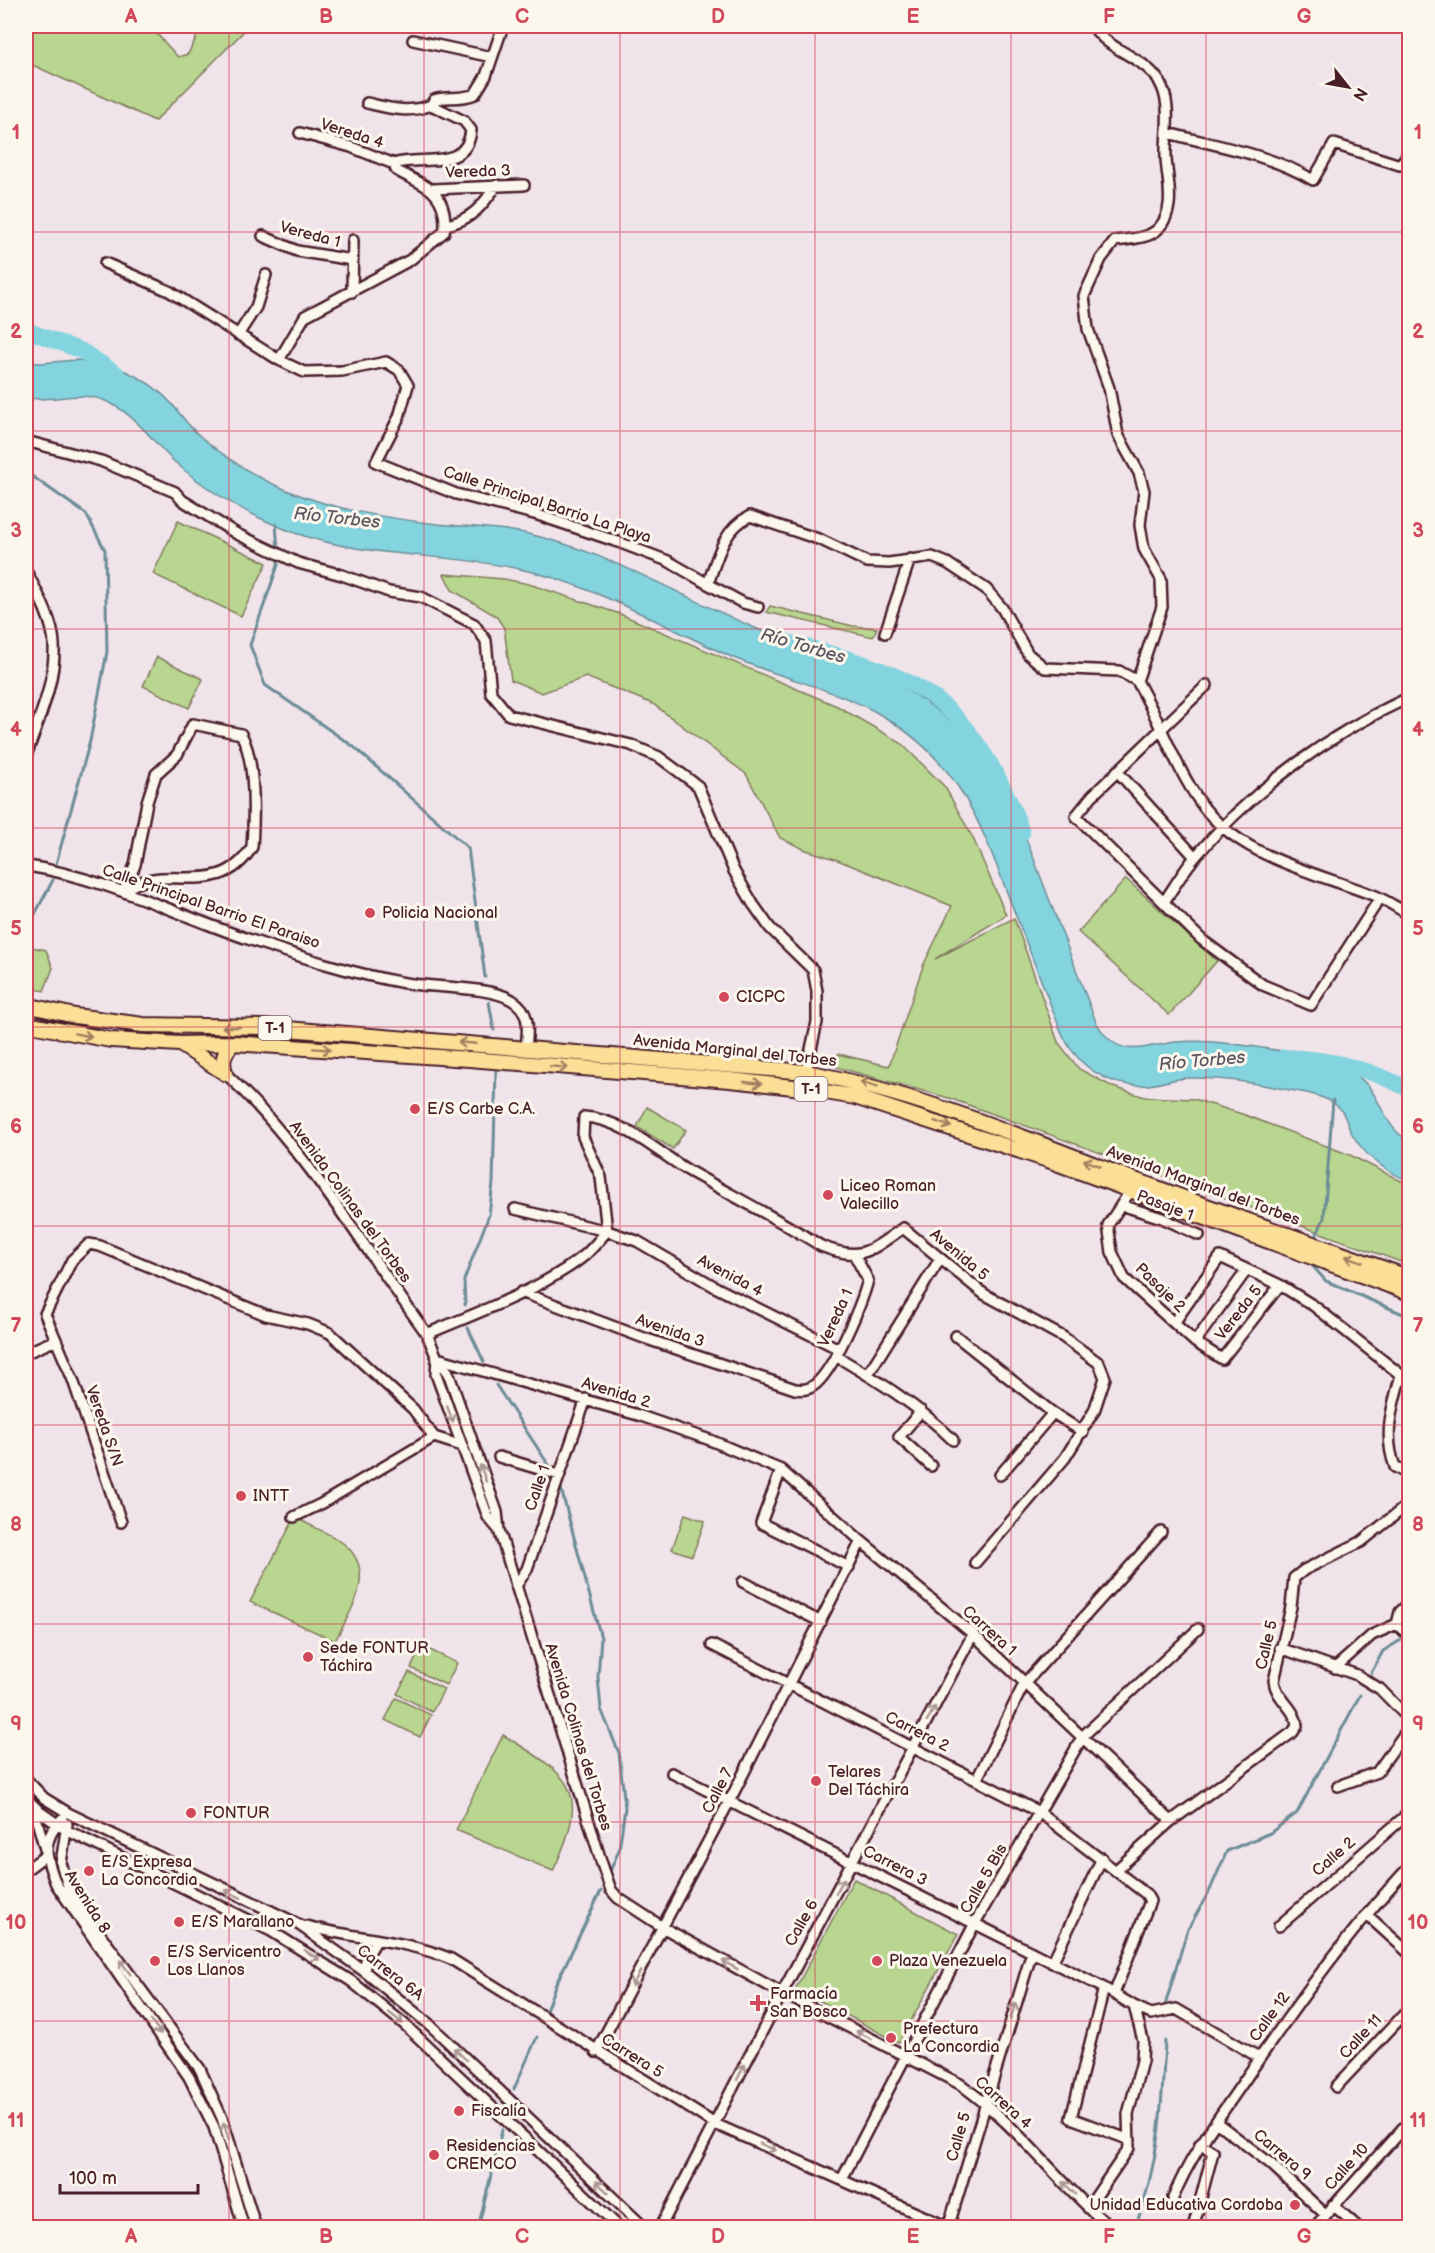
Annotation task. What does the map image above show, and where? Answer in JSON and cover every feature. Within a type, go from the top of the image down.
[{"type":"highway","name":"Avenida Marginal del Torbes","points":[[26,1005],[75,1016],[143,1024],[263,1027],[526,1048],[806,1072],[859,1082],[945,1108],[1166,1191],[1410,1278]]},
{"type":"highway","name":"Avenida Marginal del Torbes","points":[[26,1024],[111,1040],[180,1044],[233,1043],[525,1064],[730,1080],[855,1097],[943,1124],[1131,1190],[1184,1212],[1410,1293]]},
{"type":"highway","points":[[225,1073],[222,1065],[225,1051],[233,1043]]},
{"type":"highway","points":[[180,1044],[225,1073]]},
{"type":"highway","points":[[525,1064],[526,1048]]},
{"type":"street","points":[[367,103],[396,110],[422,109],[432,105],[434,100],[439,98],[455,100],[475,94],[482,86],[503,26]]},
{"type":"street","points":[[1093,26],[1112,44],[1148,69],[1160,82],[1167,104],[1166,158],[1171,191],[1166,215],[1158,229],[1146,236],[1115,241],[1101,259],[1084,296],[1088,329],[1109,388],[1118,435],[1139,473],[1144,491],[1140,525],[1144,549],[1161,579],[1162,607],[1137,681]]},
{"type":"street","points":[[413,40],[492,57]]},
{"type":"street","points":[[393,164],[418,159],[437,162],[456,156],[470,140],[471,130],[464,121],[432,105]]},
{"type":"street","name":"Vereda 4","points":[[300,133],[351,147],[393,164],[396,170],[433,189]]},
{"type":"street","points":[[1167,133],[1269,160],[1294,169],[1313,180],[1334,144],[1400,165],[1410,151]]},
{"type":"street","points":[[446,225],[460,223],[479,211],[497,185]]},
{"type":"street","name":"Vereda 3","points":[[433,189],[524,185]]},
{"type":"street","points":[[279,360],[305,316],[410,260],[444,232],[446,225],[439,195],[433,189]]},
{"type":"street","name":"Vereda 1","points":[[262,236],[297,251],[352,260]]},
{"type":"street","name":"Vereda 1","points":[[352,292],[353,240]]},
{"type":"street","name":"Calle Principal Barrio La Playa","points":[[105,263],[169,291],[279,360],[304,372],[323,373],[386,362],[399,370],[408,385],[399,417],[376,462],[456,494],[538,515],[618,542],[668,561],[708,584]]},
{"type":"street","points":[[238,335],[256,307],[266,275]]},
{"type":"street","points":[[26,441],[101,461],[175,492],[182,500],[237,534],[298,563],[342,575],[389,592],[421,597],[442,607],[474,624],[486,641],[491,693],[509,715],[631,745],[659,757],[682,772],[698,786],[705,799],[730,861],[753,904],[770,928],[813,970],[817,991],[817,1022],[806,1072]]},
{"type":"street","points":[[758,607],[743,603],[708,584],[727,537],[736,523],[750,516],[821,540],[877,564],[932,557],[947,563],[986,590],[1002,608],[1028,654],[1045,668],[1119,671],[1137,681],[1201,804],[1223,828],[1284,863],[1380,898],[1410,915]]},
{"type":"street","points":[[885,633],[910,559]]},
{"type":"street","points":[[26,571],[46,615],[54,642],[53,665],[26,756]]},
{"type":"street","points":[[1207,685],[1160,728],[1076,816],[1202,940],[1263,985],[1311,1005],[1380,898]]},
{"type":"street","points":[[1164,902],[1195,857],[1264,788],[1313,752],[1410,697]]},
{"type":"street","points":[[193,724],[240,734],[244,741],[251,776],[253,829],[252,846],[248,853],[232,870],[208,879],[137,881],[124,891],[135,865],[147,802],[156,774],[177,755],[193,724]]},
{"type":"street","points":[[1117,771],[1195,857]]},
{"type":"street","name":"Calle Principal Barrio El Paraiso","points":[[26,865],[124,891],[248,939],[366,974],[406,983],[500,994],[513,1000],[523,1009],[529,1026],[526,1048]]},
{"type":"street","name":"Avenida Colinas del Torbes","points":[[225,1073],[252,1098],[320,1181],[428,1334],[437,1358],[448,1372],[497,1512],[498,1530],[611,1890],[618,1898],[664,1928]]},
{"type":"street","points":[[428,1334],[520,1292],[587,1254],[607,1231],[601,1177],[583,1137],[585,1117],[601,1118],[609,1122],[821,1246],[855,1256]]},
{"type":"street","name":"Pasaje 2","points":[[1131,1190],[1108,1225],[1112,1252],[1124,1278],[1195,1342],[1222,1359]]},
{"type":"street","name":"Pasaje 1","points":[[1121,1205],[1162,1218],[1199,1235]]},
{"type":"street","name":"Avenida 4","points":[[515,1209],[607,1231],[637,1241],[717,1288],[838,1352],[921,1411],[953,1440]]},
{"type":"street","name":"Avenida 5","points":[[855,1256],[878,1245],[903,1228],[984,1294],[1063,1337],[1099,1363],[1105,1378],[1095,1411],[1065,1458],[975,1563]]},
{"type":"street","name":"Vereda S/N","points":[[121,1522],[73,1380],[45,1314],[49,1302],[80,1252],[88,1244],[100,1246],[266,1315],[308,1324],[330,1333],[413,1410],[434,1437]]},
{"type":"street","name":"Vereda 1","points":[[812,1388],[838,1352],[864,1294],[868,1280],[855,1256]]},
{"type":"street","points":[[1174,1323],[1220,1257],[1246,1271],[1280,1284],[1331,1317],[1410,1382]]},
{"type":"street","points":[[868,1374],[940,1259]]},
{"type":"street","points":[[1195,1342],[1246,1271]]},
{"type":"street","name":"Vereda 5","points":[[1222,1359],[1280,1284]]},
{"type":"street","name":"Avenida 3","points":[[520,1292],[644,1338],[795,1389],[812,1388]]},
{"type":"street","points":[[956,1336],[1053,1413],[1083,1432]]},
{"type":"street","points":[[26,1353],[56,1340]]},
{"type":"street","name":"Avenida Colinas del Torbes","points":[[437,1358],[436,1374],[488,1517],[498,1530]]},
{"type":"street","name":"Avenida 2","points":[[437,1358],[586,1399],[710,1440],[781,1470]]},
{"type":"street","points":[[1401,1376],[1390,1413],[1388,1443],[1395,1467],[1410,1474]]},
{"type":"street","name":"Calle 1","points":[[516,1586],[527,1569],[586,1399]]},
{"type":"street","points":[[921,1411],[899,1437],[931,1466]]},
{"type":"street","points":[[1000,1475],[1053,1413]]},
{"type":"street","points":[[294,1517],[434,1437],[462,1446]]},
{"type":"street","points":[[499,1457],[559,1475]]},
{"type":"street","points":[[781,1470],[761,1523],[849,1567]]},
{"type":"street","name":"Carrera 1","points":[[781,1470],[861,1541],[973,1634],[1171,1821]]},
{"type":"street","name":"Calle 5","points":[[1115,1871],[1171,1821],[1293,1732],[1297,1726],[1297,1718],[1275,1687],[1280,1648],[1291,1607],[1294,1578],[1304,1570],[1361,1542],[1410,1503]]},
{"type":"street","points":[[977,1779],[1024,1684],[1161,1532]]},
{"type":"street","name":"Calle 7","points":[[596,2052],[664,1928],[861,1541]]},
{"type":"street","points":[[743,1582],[821,1622]]},
{"type":"street","points":[[1397,1624],[1400,1612],[1410,1602]]},
{"type":"street","points":[[1335,1668],[1372,1635],[1397,1624]]},
{"type":"street","points":[[1397,1624],[1410,1637]]},
{"type":"street","name":"Calle 5 Bis","points":[[842,2179],[975,1923],[1083,1736],[1198,1629]]},
{"type":"street","name":"Calle 6","points":[[660,2228],[973,1634]]},
{"type":"street","name":"Carrera 2","points":[[712,1645],[1039,1812],[1102,1858],[1115,1871],[1146,1894],[1150,1901],[1113,1994]]},
{"type":"street","points":[[1280,1648],[1357,1675],[1380,1689],[1410,1720]]},
{"type":"street","points":[[1338,1786],[1377,1772],[1410,1726]]},
{"type":"street","name":"Carrera 3","points":[[672,1773],[1104,1988],[1134,2006],[1151,2014],[1176,2009],[1260,2058]]},
{"type":"street","name":"Carrera 6A","points":[[26,1779],[44,1798],[68,1813],[298,1924],[364,1971],[429,2024],[645,2228]]},
{"type":"street","name":"Carrera 6A","points":[[29,1801],[66,1830],[271,1931],[351,1982],[404,2024],[620,2228]]},
{"type":"street","name":"Avenida 8","points":[[29,1801],[63,1895],[164,2037],[201,2098],[214,2127],[244,2228]]},
{"type":"street","name":"Calle 2","points":[[1279,1926],[1410,1812]]},
{"type":"street","points":[[26,1870],[46,1852],[57,1823],[68,1813]]},
{"type":"street","name":"Avenida 8","points":[[68,1813],[61,1863],[68,1887],[96,1929],[201,2069],[222,2118],[256,2228]]},
{"type":"street","points":[[1052,1963],[1102,1858]]},
{"type":"street","name":"Calle 12","points":[[1173,2198],[1188,2162],[1260,2058],[1367,1915],[1410,1866]]},
{"type":"street","points":[[1367,1915],[1410,1954]]},
{"type":"street","name":"Carrera 5","points":[[298,1924],[376,1941],[395,1941],[414,1945],[451,1959],[596,2052],[715,2124],[949,2227]]},
{"type":"street","name":"Carrera 4","points":[[664,1928],[782,1993],[960,2084],[985,2101],[1088,2208],[1111,2228]]},
{"type":"street","points":[[364,1971],[367,1956],[376,1941]]},
{"type":"street","name":"Calle 5","points":[[949,2227],[985,2101],[1032,1952]]},
{"type":"street","points":[[1104,1988],[1071,2118],[1130,2140]]},
{"type":"street","points":[[1088,2208],[1129,2148],[1128,2115],[1142,2061],[1143,2040],[1134,2006]]},
{"type":"street","name":"Calle 11","points":[[1336,2087],[1410,2008]]},
{"type":"street","name":"Carrera 9","points":[[1216,2122],[1271,2164],[1326,2214]]},
{"type":"street","name":"Calle 10","points":[[1314,2228],[1333,2205],[1406,2130]]},
{"type":"street","points":[[1193,2228],[1196,2207],[1213,2152],[1200,2144]]},
{"type":"street","points":[[1333,2205],[1359,2228]]},
{"type":"green space","points":[[26,26],[134,26],[156,33],[178,57],[188,54],[198,34],[198,26],[249,26],[155,121],[26,62]]},
{"type":"green space","points":[[178,521],[267,563],[241,616],[153,574]]},
{"type":"green space","points":[[444,574],[504,579],[529,584],[620,614],[837,706],[901,743],[945,787],[973,838],[1006,915],[935,959],[1014,918],[1058,1042],[1079,1069],[1113,1087],[1145,1097],[1194,1099],[1245,1115],[1350,1155],[1409,1185],[1409,1265],[949,1098],[836,1067],[838,1054],[889,1066],[923,966],[952,906],[780,838],[746,774],[653,704],[586,677],[542,693],[511,680],[504,628],[496,616],[452,590]]},
{"type":"green space","points":[[770,606],[853,626],[877,628],[873,637],[766,612]]},
{"type":"green space","points":[[157,657],[203,679],[189,708],[143,686]]},
{"type":"green space","points":[[1126,879],[1217,961],[1169,1015],[1078,932]]},
{"type":"green space","points":[[26,946],[46,950],[53,968],[44,991],[26,987]]},
{"type":"green space","points":[[647,1107],[686,1130],[673,1149],[637,1127]]},
{"type":"green space","points":[[685,1514],[705,1521],[692,1556],[672,1549]]},
{"type":"green space","points":[[295,1517],[344,1544],[354,1555],[359,1567],[360,1579],[354,1604],[335,1641],[250,1602]]},
{"type":"green space","points":[[422,1646],[457,1663],[446,1685],[411,1668]]},
{"type":"green space","points":[[409,1672],[444,1689],[432,1712],[397,1694]]},
{"type":"green space","points":[[396,1698],[431,1715],[420,1737],[385,1720]]},
{"type":"green space","points":[[503,1735],[546,1763],[560,1775],[568,1788],[572,1803],[571,1821],[565,1844],[553,1871],[456,1830]]},
{"type":"green space","name":"Plaza Venezuela","points":[[854,1879],[958,1934],[899,2043],[796,1988]]},
{"type":"water","points":[[76,360],[115,367],[140,378],[162,394],[197,433],[221,453],[254,474],[289,491],[324,503],[380,516],[513,531],[555,541],[613,562],[755,628],[870,671],[914,694],[934,708],[960,732],[983,759],[1002,789],[1019,820],[1096,1022],[1113,1043],[1132,1049],[1184,1041],[1225,1043],[1310,1057],[1344,1069],[1369,1087],[1395,1130],[1409,1141],[1409,1181],[1384,1167],[1369,1155],[1356,1141],[1341,1110],[1324,1098],[1257,1084],[1211,1078],[1183,1078],[1134,1085],[1107,1079],[1085,1065],[1067,1044],[1061,1031],[988,844],[962,793],[946,770],[926,749],[903,729],[874,711],[838,695],[727,655],[649,617],[570,583],[488,563],[349,547],[279,527],[233,504],[190,475],[134,420],[115,406],[103,400],[84,396],[26,398],[26,362]]},
{"type":"waterway","name":"Río Torbes","points":[[26,330],[82,351],[117,374]]},
{"type":"waterway","points":[[26,472],[86,514],[105,550],[107,652],[90,741],[56,864]]},
{"type":"waterway","points":[[276,524],[278,550]]},
{"type":"waterway","points":[[278,557],[278,565],[250,645],[265,685],[354,747],[468,848],[485,977]]},
{"type":"waterway","name":"Río Torbes","points":[[787,642],[889,673],[921,689],[938,701],[955,716],[983,752],[1006,793],[1022,833]]},
{"type":"waterway","points":[[26,931],[53,880]]},
{"type":"waterway","points":[[489,1002],[494,1030]]},
{"type":"waterway","name":"Río Torbes","points":[[1284,1057],[1349,1066],[1380,1076],[1410,1090]]},
{"type":"waterway","points":[[465,1305],[464,1280],[489,1215],[493,1183],[496,1070]]},
{"type":"waterway","points":[[1314,1241],[1324,1218],[1333,1100]]},
{"type":"waterway","points":[[1308,1261],[1326,1281],[1410,1317]]},
{"type":"waterway","points":[[468,1328],[484,1362]]},
{"type":"waterway","points":[[496,1385],[552,1470]]},
{"type":"waterway","points":[[560,1485],[601,1638],[598,1677],[601,1709],[619,1753],[625,1808],[619,1850],[611,1869]]},
{"type":"waterway","points":[[1371,1673],[1383,1651],[1406,1637]]},
{"type":"waterway","points":[[1164,2009],[1187,1931],[1210,1890],[1227,1851],[1270,1833],[1297,1813],[1360,1695]]},
{"type":"waterway","points":[[542,2022],[555,1986],[601,1891]]},
{"type":"waterway","points":[[514,2089],[537,2037]]},
{"type":"waterway","points":[[1135,2228],[1143,2205],[1158,2136],[1165,2041]]},
{"type":"waterway","points":[[478,2228],[502,2130]]},
{"type":"place","name":"Policia Nacional","points":[[370,913]]},
{"type":"place","name":"CICPC","points":[[724,997]]},
{"type":"place","name":"E/S Carbe C.A.","points":[[415,1109]]},
{"type":"place","name":"Liceo Roman Valecillo","points":[[828,1195]]},
{"type":"place","name":"INTT","points":[[241,1496]]},
{"type":"place","name":"Sede FONTUR Táchira","points":[[308,1657]]},
{"type":"place","name":"Telares Del Táchira","points":[[816,1781]]},
{"type":"place","name":"FONTUR","points":[[191,1813]]},
{"type":"place","name":"E/S Expresa La Concordia","points":[[89,1871]]},
{"type":"place","name":"E/S Marallano","points":[[179,1922]]},
{"type":"place","name":"E/S Servicentro Los Llanos","points":[[155,1961]]},
{"type":"place","name":"Plaza Venezuela","points":[[877,1961]]},
{"type":"place","name":"Farmacía San Bosco","points":[[758,2003]]},
{"type":"place","name":"Prefectura La Concordia","points":[[891,2038]]},
{"type":"place","name":"Fiscalía","points":[[459,2111]]},
{"type":"place","name":"Residencias CREMCO","points":[[434,2155]]},
{"type":"place","name":"Unidad Educativa Cordoba","points":[[1295,2205]]}]
